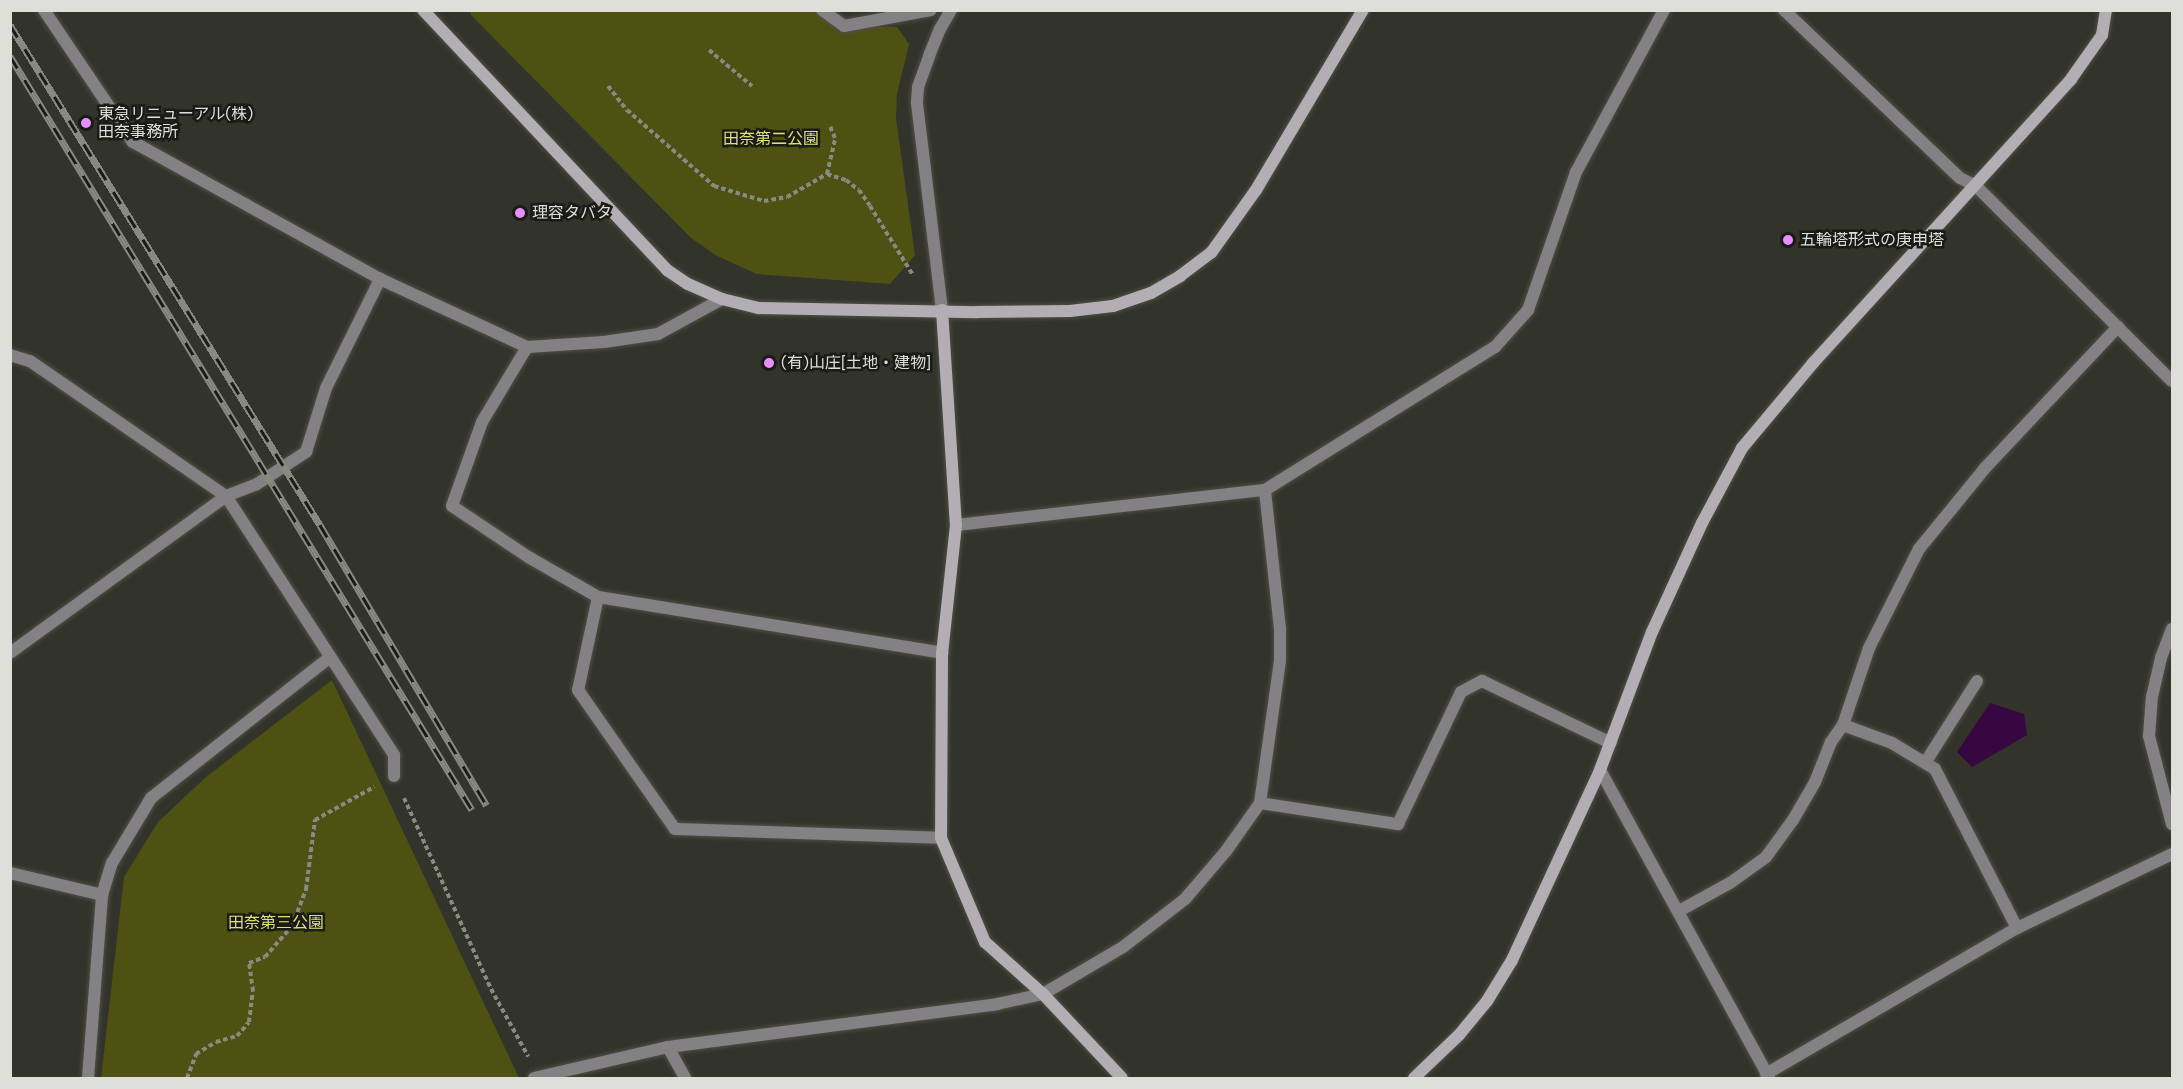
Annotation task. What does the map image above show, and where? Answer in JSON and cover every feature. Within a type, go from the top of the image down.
[{"type":"street","points":[[44,10],[133,142],[380,279],[527,347],[604,342],[658,333],[722,299]]},
{"type":"street","points":[[423,10],[667,270],[688,284],[722,299],[773,309],[1070,311],[1113,306],[1151,293],[1180,276],[1211,253],[1256,190],[1363,10]]},
{"type":"street","points":[[822,10],[844,26],[931,10]]},
{"type":"street","points":[[951,10],[929,56],[918,87],[917,102],[942,310],[956,525],[942,653],[941,838],[985,942],[1043,994],[1122,1078]]},
{"type":"street","points":[[956,525],[1265,490],[1495,347],[1528,310],[1576,172],[1664,10]]},
{"type":"street","points":[[1784,10],[1960,178],[1976,186],[2172,381]]},
{"type":"street","points":[[1414,1078],[1459,1035],[1487,1001],[1512,960],[1600,770],[1652,632],[1702,523],[1742,448],[1813,363],[2071,79],[2102,35],[2106,10]]},
{"type":"street","points":[[10,653],[226,496],[257,484],[306,452],[326,388],[380,279]]},
{"type":"street","points":[[1679,911],[1730,883],[1767,857],[1810,792],[1831,742],[1843,726],[1869,648],[1919,549],[1985,468],[2118,327]]},
{"type":"street","points":[[527,347],[482,422],[452,506],[530,558],[598,597],[942,653]]},
{"type":"street","points":[[10,355],[30,361],[226,496],[394,755],[394,776]]},
{"type":"street","points":[[534,1078],[668,1047],[997,1004],[1043,994],[1123,947],[1185,899],[1226,851],[1260,803],[1280,661],[1280,629],[1265,490]]},
{"type":"street","points":[[598,597],[578,690],[675,829],[941,838]]},
{"type":"street","points":[[2172,629],[2161,658],[2151,696],[2149,736],[2172,824]]},
{"type":"street","points":[[88,1078],[102,895],[111,863],[151,798],[330,657]]},
{"type":"street","points":[[1260,803],[1398,824],[1461,692],[1482,681],[1611,743]]},
{"type":"street","points":[[1925,763],[1977,681]]},
{"type":"street","points":[[1843,726],[1892,743],[1935,769],[2017,928]]},
{"type":"street","points":[[1600,770],[1767,1076],[2017,928],[2172,854]]},
{"type":"street","points":[[10,873],[102,895]]},
{"type":"street","points":[[668,1047],[685,1078]]},
{"type":"path","points":[[709,50],[752,86]]},
{"type":"path","points":[[609,86],[627,110],[696,174],[714,186],[764,201],[787,197],[827,174],[846,180],[859,190],[906,267]]},
{"type":"path","points":[[827,174],[835,138],[830,126]]},
{"type":"path","points":[[187,1078],[196,1054],[216,1042],[237,1036],[249,1022],[253,991],[249,963],[265,957],[292,926],[306,889],[315,820],[394,776],[491,989],[539,1078]]},
{"type":"green space","name":"田奈第二公園","points":[[826,10],[844,26],[897,27],[909,44],[897,94],[896,118],[915,255],[890,284],[757,274],[717,256],[691,238],[471,15],[470,11]]},
{"type":"green space","name":"田奈第三公園","points":[[332,680],[519,1078],[101,1078],[124,877],[158,822],[206,777]]},
{"type":"shaded area","points":[[1990,703],[2024,714],[2027,735],[1972,767],[1957,752]]},
{"type":"railway","points":[[10,25],[320,525],[486,805]]},
{"type":"railway","points":[[10,56],[472,810]]},
{"type":"place","name":"東急リニューアル(株) 田奈事務所","points":[[86,123]]},
{"type":"place","name":"理容タバタ","points":[[520,213]]},
{"type":"place","name":"五輪塔形式の庚申塔","points":[[1788,240]]},
{"type":"place","name":"(有)山庄[土地・建物]","points":[[769,363]]}]
